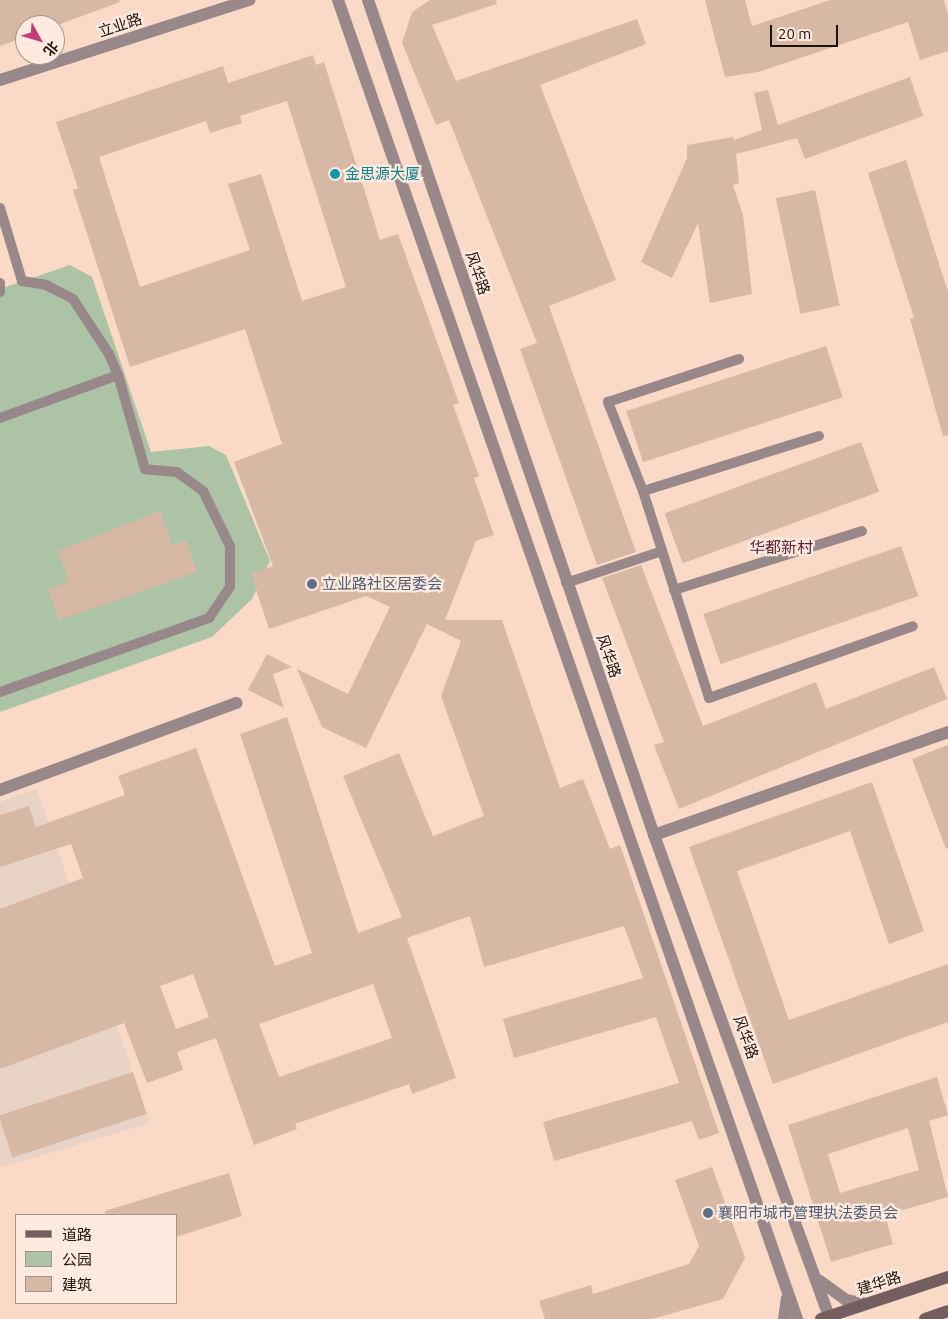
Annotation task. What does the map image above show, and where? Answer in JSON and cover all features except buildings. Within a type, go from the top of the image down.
[{"type":"main road","name":"建华路","points":[[828,1318],[948,1277]]},
{"type":"main road","points":[[925,1319],[948,1311]]},
{"type":"street","name":"立业路","points":[[0,80],[250,0]]},
{"type":"street","points":[[338,0],[797,1319]]},
{"type":"street","name":"风华路","points":[[368,0],[654,835],[817,1278],[828,1318]]},
{"type":"street","points":[[0,790],[237,703]]},
{"type":"street","points":[[654,835],[948,732]]},
{"type":"street","points":[[817,1278],[846,1300],[866,1304]]},
{"type":"street","points":[[784,1319],[788,1293]]},
{"type":"lane","points":[[0,208],[22,281],[46,285],[73,299],[109,354],[118,375],[145,469],[177,472],[203,491],[230,546],[230,588],[209,618],[0,692]]},
{"type":"lane","points":[[0,282],[0,292]]},
{"type":"lane","points":[[739,358],[608,402],[643,491],[709,698],[913,626]]},
{"type":"lane","points":[[0,418],[118,375]]},
{"type":"lane","points":[[643,491],[819,436]]},
{"type":"lane","points":[[674,590],[862,531]]},
{"type":"lane","points":[[566,582],[662,551]]},
{"type":"shaded area","points":[[37,789],[150,1123],[0,1168],[0,802]]},
{"type":"green space","points":[[70,265],[92,277],[151,452],[209,446],[226,455],[270,561],[252,599],[212,637],[0,712],[0,289]]},
{"type":"place","name":"金思源大厦","points":[[335,174]]},
{"type":"place","name":"立业路社区居委会","points":[[312,584]]},
{"type":"place","name":"襄阳市城市管理执法委员会","points":[[708,1213]]},
{"type":"district","name":"华都新村","points":[[781,547]]}]
